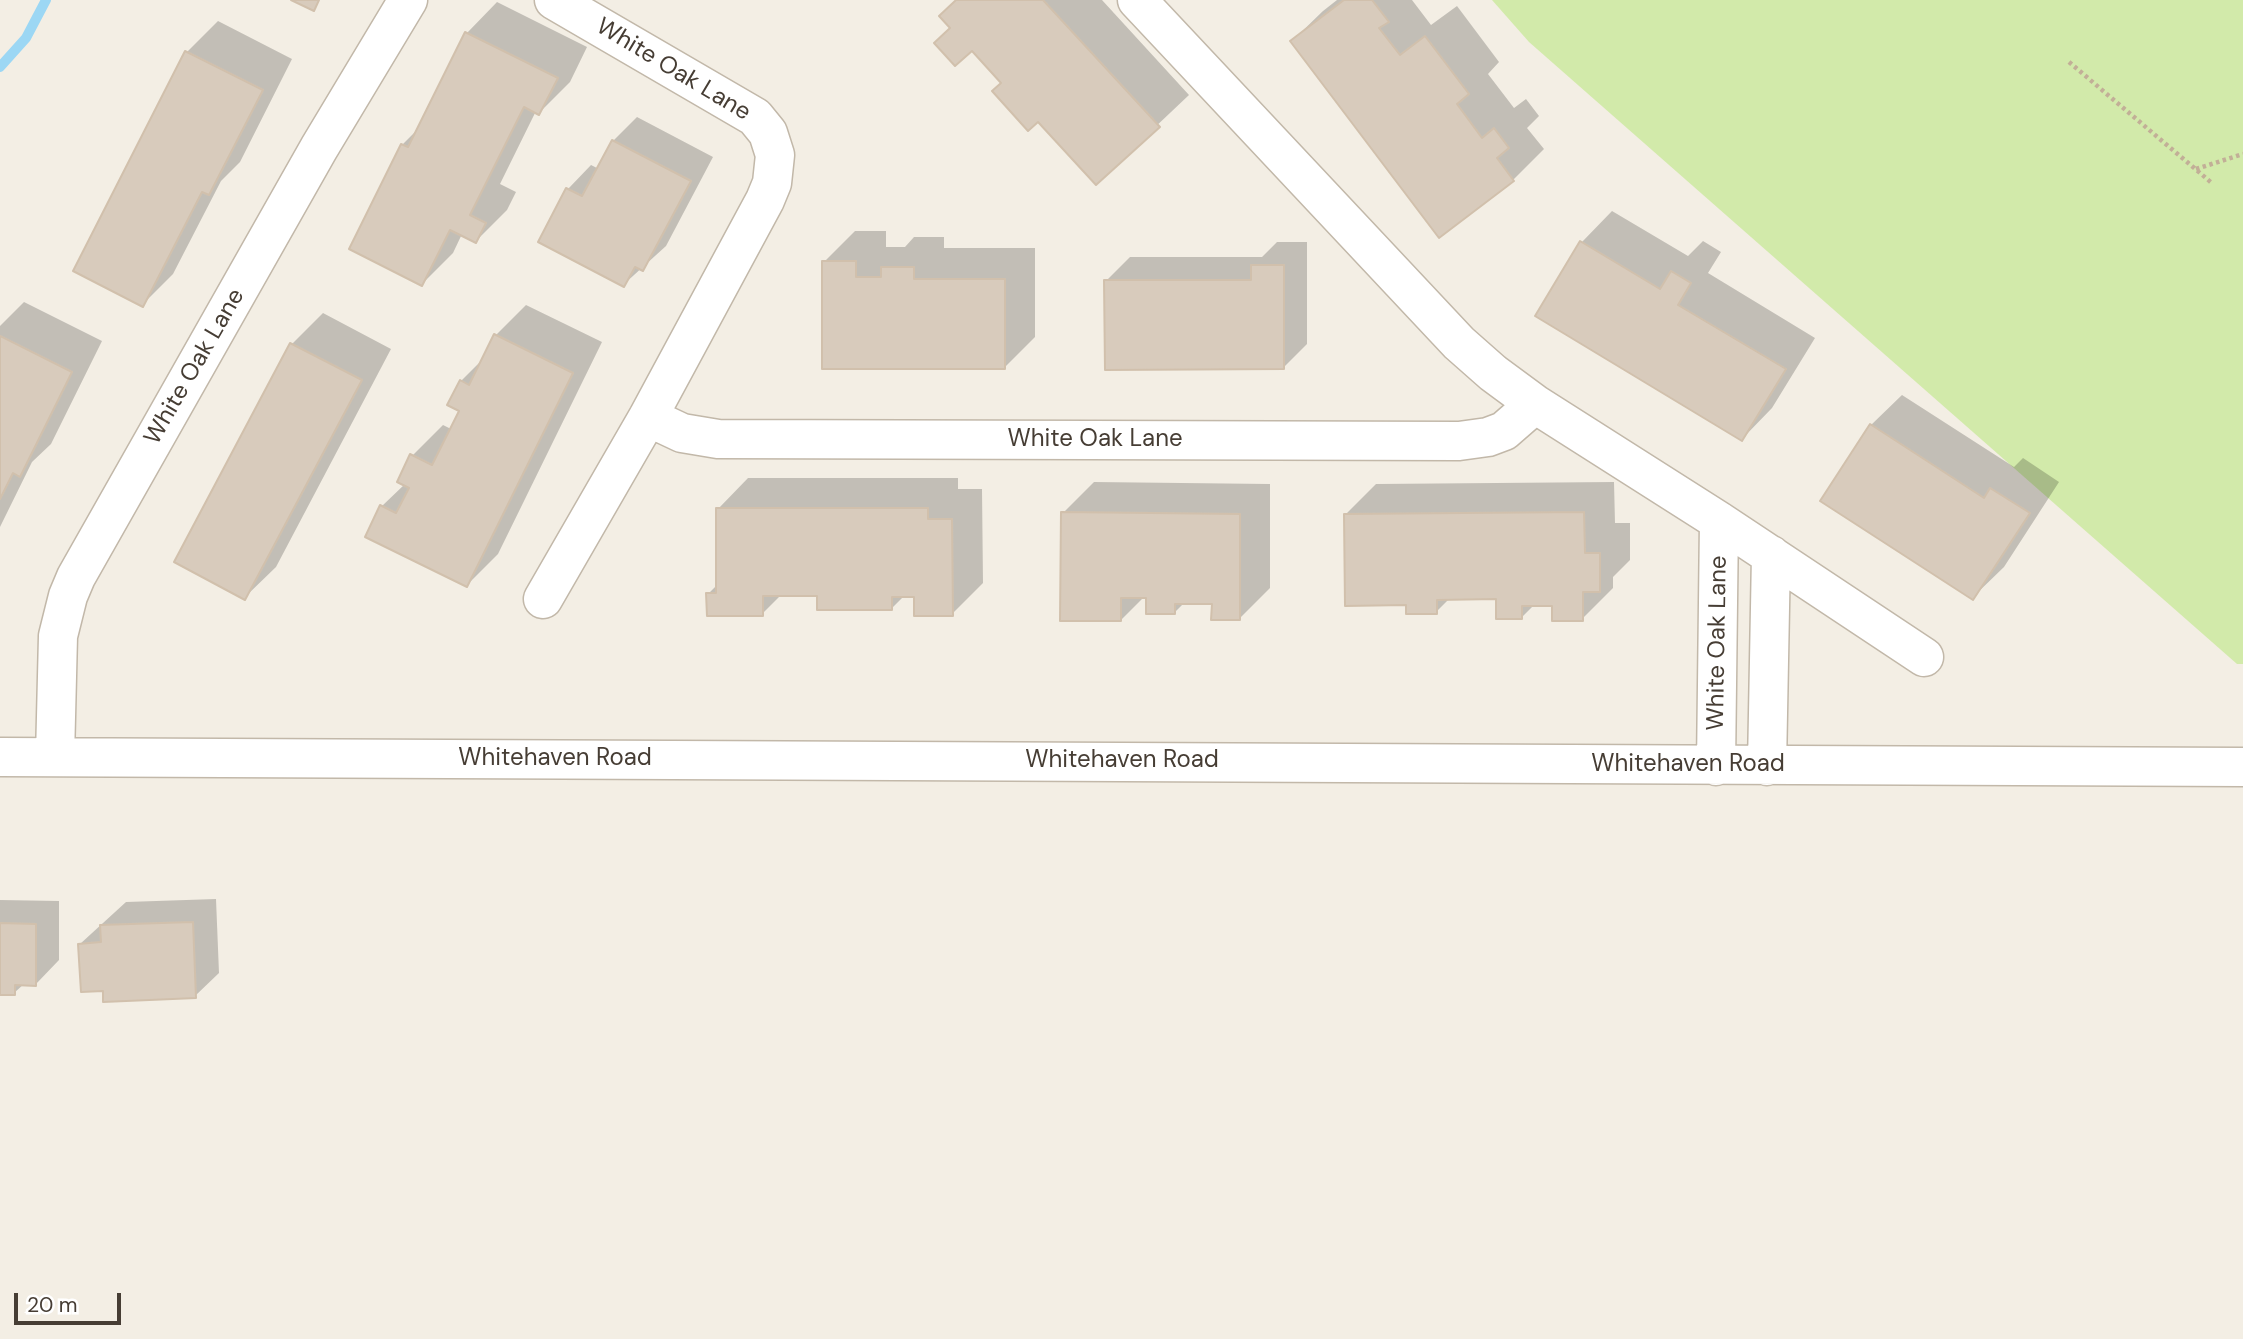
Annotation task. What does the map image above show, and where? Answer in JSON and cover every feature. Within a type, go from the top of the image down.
[{"type":"street","name":"White Oak Lane","points":[[55,757],[58,636],[61,617],[76,577],[319,148],[408,0]]},
{"type":"street","name":"White Oak Lane","points":[[543,599],[648,417],[765,200],[775,170],[772,142],[762,123],[755,117],[554,0]]},
{"type":"street","name":"White Oak Lane","points":[[1137,0],[1459,342],[1535,404],[1719,521],[1924,657]]},
{"type":"street","name":"White Oak Lane","points":[[648,417],[682,433],[718,439],[1459,441],[1488,437],[1504,431],[1535,404]]},
{"type":"street","name":"White Oak Lane","points":[[1716,766],[1719,521]]},
{"type":"street","name":"White Oak Lane","points":[[1767,766],[1771,555]]},
{"type":"street","name":"Whitehaven Road","points":[[0,757],[2243,767]]},
{"type":"path","points":[[2069,62],[2213,184]]},
{"type":"path","points":[[2195,169],[2243,155]]},
{"type":"green space","points":[[1492,0],[2243,0],[2243,664],[2237,664],[1529,42]]},
{"type":"building","points":[[291,0],[319,0],[314,11]]},
{"type":"building","points":[[956,0],[1043,0],[1160,127],[1096,185],[1038,122],[1028,131],[992,91],[1001,83],[972,51],[955,66],[934,43],[950,28],[939,16]]},
{"type":"building","points":[[1344,0],[1372,0],[1389,22],[1379,28],[1400,55],[1425,36],[1469,94],[1457,104],[1482,138],[1494,128],[1509,148],[1497,158],[1514,181],[1439,238],[1290,41]]},
{"type":"building","points":[[465,32],[558,78],[539,115],[524,107],[470,215],[486,223],[476,243],[450,230],[422,286],[349,249],[401,144],[408,147]]},
{"type":"building","points":[[185,51],[263,90],[209,195],[202,192],[143,307],[73,271]]},
{"type":"building","points":[[612,140],[691,181],[643,271],[635,267],[624,287],[538,242],[566,188],[582,196]]},
{"type":"building","points":[[1580,241],[1660,289],[1671,271],[1691,283],[1678,305],[1786,369],[1742,441],[1535,316]]},
{"type":"building","points":[[822,261],[856,261],[856,277],[881,277],[881,267],[914,267],[914,279],[1005,279],[1005,369],[822,369]]},
{"type":"building","points":[[1251,265],[1284,265],[1284,369],[1105,370],[1104,280],[1251,280]]},
{"type":"building","points":[[494,334],[573,373],[467,587],[365,537],[380,505],[396,513],[409,488],[397,482],[410,454],[432,465],[459,411],[447,405],[460,380],[469,385]]},
{"type":"building","points":[[0,336],[72,372],[20,477],[13,473],[0,499]]},
{"type":"building","points":[[290,343],[362,380],[245,600],[174,562]]},
{"type":"building","points":[[1870,424],[1984,498],[1990,488],[2030,513],[1973,600],[1820,501]]},
{"type":"building","points":[[716,508],[928,508],[928,519],[952,519],[953,616],[914,616],[914,597],[892,597],[892,610],[817,610],[817,596],[763,596],[763,616],[707,616],[706,593],[716,593]]},
{"type":"building","points":[[1061,512],[1240,514],[1240,620],[1211,620],[1212,604],[1175,604],[1175,614],[1146,614],[1146,598],[1121,598],[1121,621],[1060,621]]},
{"type":"building","points":[[1584,512],[1585,553],[1600,553],[1600,592],[1583,592],[1583,621],[1552,621],[1552,606],[1522,606],[1522,619],[1496,619],[1496,599],[1437,600],[1437,614],[1406,614],[1406,605],[1345,606],[1344,514]]},
{"type":"building","points":[[193,922],[196,998],[103,1002],[103,991],[81,992],[78,944],[101,942],[100,925]]},
{"type":"building","points":[[0,923],[36,924],[36,986],[15,985],[15,995],[0,995]]},
{"type":"waterway","points":[[0,67],[26,38],[46,0]]}]
